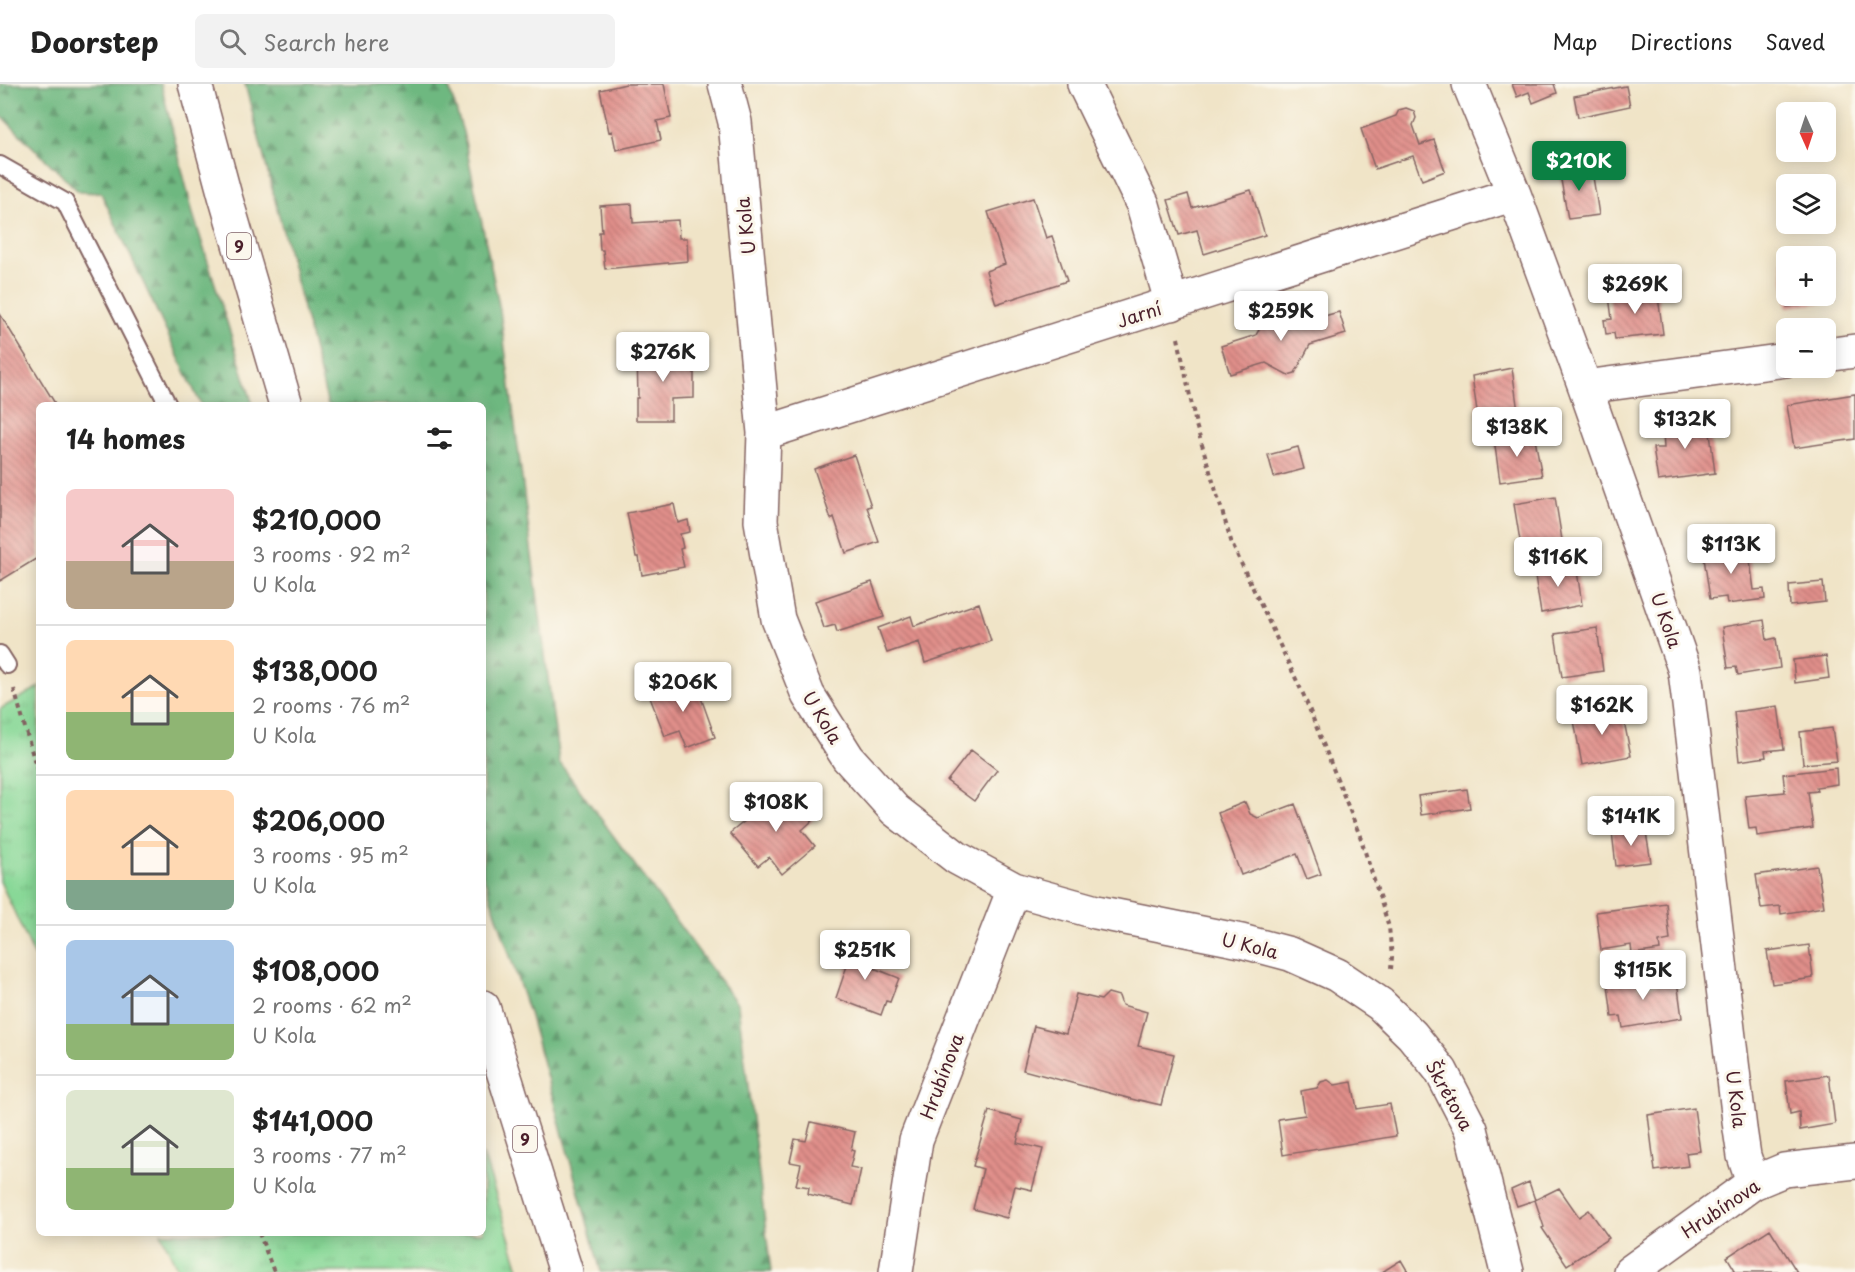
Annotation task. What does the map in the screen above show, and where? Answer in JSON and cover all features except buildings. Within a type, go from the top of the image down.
[{"type":"street","name":"9","points":[[195,84],[285,402]]},
{"type":"street","name":"U Kola","points":[[725,84],[735,122],[764,433],[761,521],[778,619],[808,695],[848,759],[895,810],[957,858],[1014,889],[1096,912],[1241,941],[1290,954],[1337,975],[1380,1004]]},
{"type":"street","points":[[1084,84],[1143,205],[1172,304]]},
{"type":"street","name":"U Kola","points":[[1468,84],[1514,194],[1685,671],[1740,1129],[1744,1156],[1753,1183]]},
{"type":"street","name":"Jarní","points":[[764,433],[1514,194]]},
{"type":"street","points":[[1836,354],[1855,351]]},
{"type":"street","points":[[1585,387],[1776,361]]},
{"type":"street","name":"Hrubínova","points":[[896,1272],[916,1140],[1014,889]]},
{"type":"street","name":"Škrétova","points":[[1380,1004],[1412,1035],[1441,1071],[1471,1129],[1507,1272]]},
{"type":"street","name":"9","points":[[486,1017],[566,1272]]},
{"type":"street","name":"Hrubínova","points":[[1630,1272],[1753,1183],[1785,1170],[1855,1162]]},
{"type":"lane","points":[[0,165],[65,202],[166,402]]},
{"type":"path","points":[[1172,304],[1196,425],[1232,544],[1304,696],[1360,836],[1389,927],[1392,957],[1389,982],[1380,1004]]},
{"type":"path","points":[[3,660],[36,767]]},
{"type":"path","points":[[260,1236],[274,1272]]},
{"type":"green space","points":[[0,84],[161,84],[193,214],[252,402],[200,402],[101,193],[79,192],[0,115]]},
{"type":"green space","points":[[245,84],[448,84],[463,132],[500,310],[559,762],[738,1005],[771,1272],[601,1272],[529,1013],[486,884],[486,402],[327,402]]},
{"type":"green space","points":[[36,689],[36,959],[0,881],[0,709]]},
{"type":"green space","points":[[486,1164],[520,1272],[179,1272],[162,1236],[486,1236]]}]
